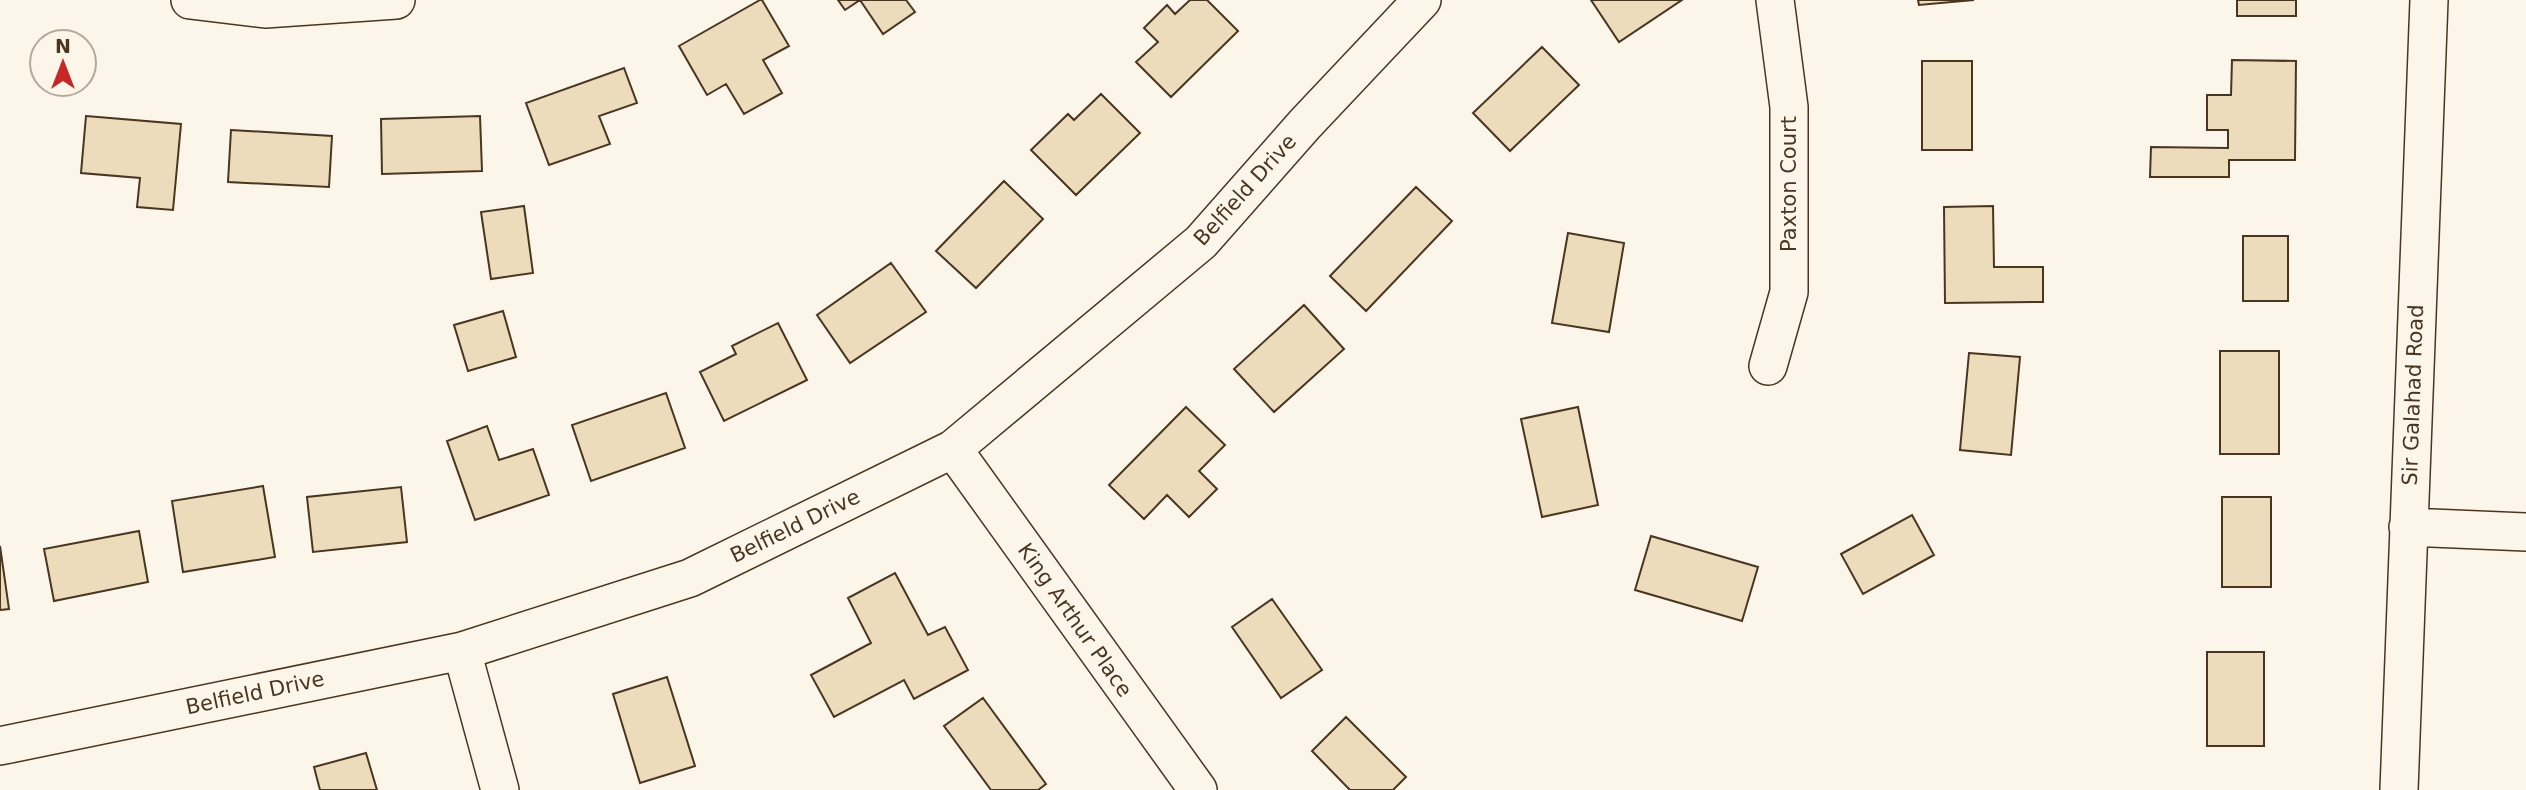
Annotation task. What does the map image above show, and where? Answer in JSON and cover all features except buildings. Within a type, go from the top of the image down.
[{"type":"street","points":[[190,0],[265,9],[396,0]]},
{"type":"street","name":"Belfield Drive","points":[[0,746],[462,651],[690,578],[953,449],[1201,242],[1305,124],[1423,0]]},
{"type":"street","name":"Paxton Court","points":[[1768,366],[1789,292],[1789,107],[1774,0]]},
{"type":"street","name":"Sir Galahad Road","points":[[2399,790],[2429,0]]},
{"type":"street","name":"King Arthur Place","points":[[953,449],[1198,790]]},
{"type":"street","points":[[2408,527],[2526,532]]},
{"type":"street","points":[[462,651],[500,790]]}]
